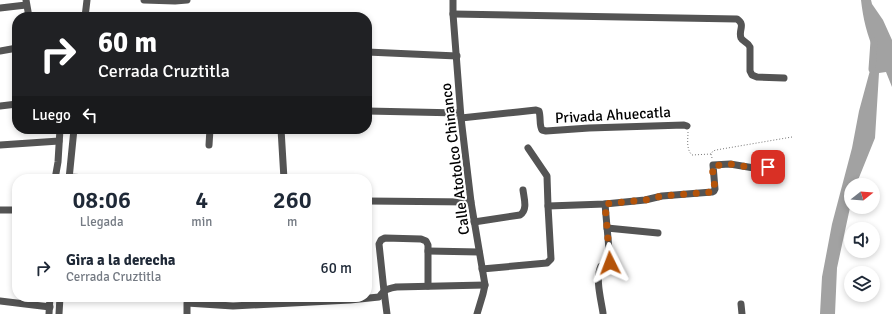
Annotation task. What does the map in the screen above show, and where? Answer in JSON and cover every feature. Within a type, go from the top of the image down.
[{"type":"street","points":[[86,12],[87,0]]},
{"type":"street","points":[[144,0],[187,0]]},
{"type":"street","name":"Calle Atotolco Chinanco","points":[[453,0],[460,115],[471,202],[485,285],[477,314]]},
{"type":"street","points":[[0,8],[26,2],[28,12]]},
{"type":"street","points":[[454,14],[737,19],[742,24],[740,35],[741,38],[749,44],[750,47],[750,71],[752,75],[757,77],[784,78]]},
{"type":"street","points":[[0,51],[12,49]]},
{"type":"street","points":[[372,52],[457,56]]},
{"type":"street","points":[[0,106],[12,105]]},
{"type":"street","name":"Privada Ahuecatla","points":[[460,115],[536,110],[539,111],[540,114],[541,128],[542,130],[546,131],[605,127],[687,126]]},
{"type":"street","points":[[372,111],[460,115]]},
{"type":"street","points":[[56,174],[60,134]]},
{"type":"street","points":[[69,174],[73,134]]},
{"type":"street","points":[[209,145],[210,134]]},
{"type":"street","points":[[281,134],[284,174]]},
{"type":"street","points":[[0,145],[59,141]]},
{"type":"street","points":[[482,268],[547,263],[551,259],[547,176],[528,148]]},
{"type":"street","points":[[548,206],[605,204],[645,200],[662,196],[712,192],[715,189],[712,166],[730,164],[754,168],[781,165]]},
{"type":"street","points":[[474,222],[520,215],[524,213],[523,190]]},
{"type":"street","points":[[372,201],[471,202]]},
{"type":"street","points":[[603,313],[598,271],[601,266],[610,263],[605,204]]},
{"type":"street","points":[[0,210],[12,210]]},
{"type":"street","points":[[608,228],[658,233]]},
{"type":"street","points":[[387,314],[379,244],[381,240],[385,238],[421,239],[426,241],[428,245],[428,286]]},
{"type":"street","points":[[428,251],[479,252]]},
{"type":"street","points":[[372,297],[379,297],[388,288],[396,287],[485,285]]},
{"type":"street","points":[[0,301],[50,311]]},
{"type":"street","points":[[59,314],[60,302]]},
{"type":"street","points":[[187,314],[187,303],[233,306],[292,302]]},
{"type":"street","points":[[741,304],[742,314]]},
{"type":"path","points":[[687,126],[688,148],[692,155],[711,154],[716,150],[792,137]]},
{"type":"path","points":[[711,154],[712,166]]},
{"type":"shaded area","points":[[861,0],[871,0],[872,4],[883,20],[892,40],[892,87],[886,72],[879,73],[875,138],[859,178],[844,178],[859,111],[875,52],[866,27]]},
{"type":"shaded area","points":[[844,178],[844,214],[849,214],[847,222],[844,222],[844,236],[837,268],[835,314],[820,314],[822,277],[832,224]]},
{"type":"waterway","points":[[872,69],[874,41]]},
{"type":"route","points":[[610,263],[605,204],[645,200],[662,196],[712,192],[715,189],[712,166],[730,164],[754,168],[768,167]]}]
